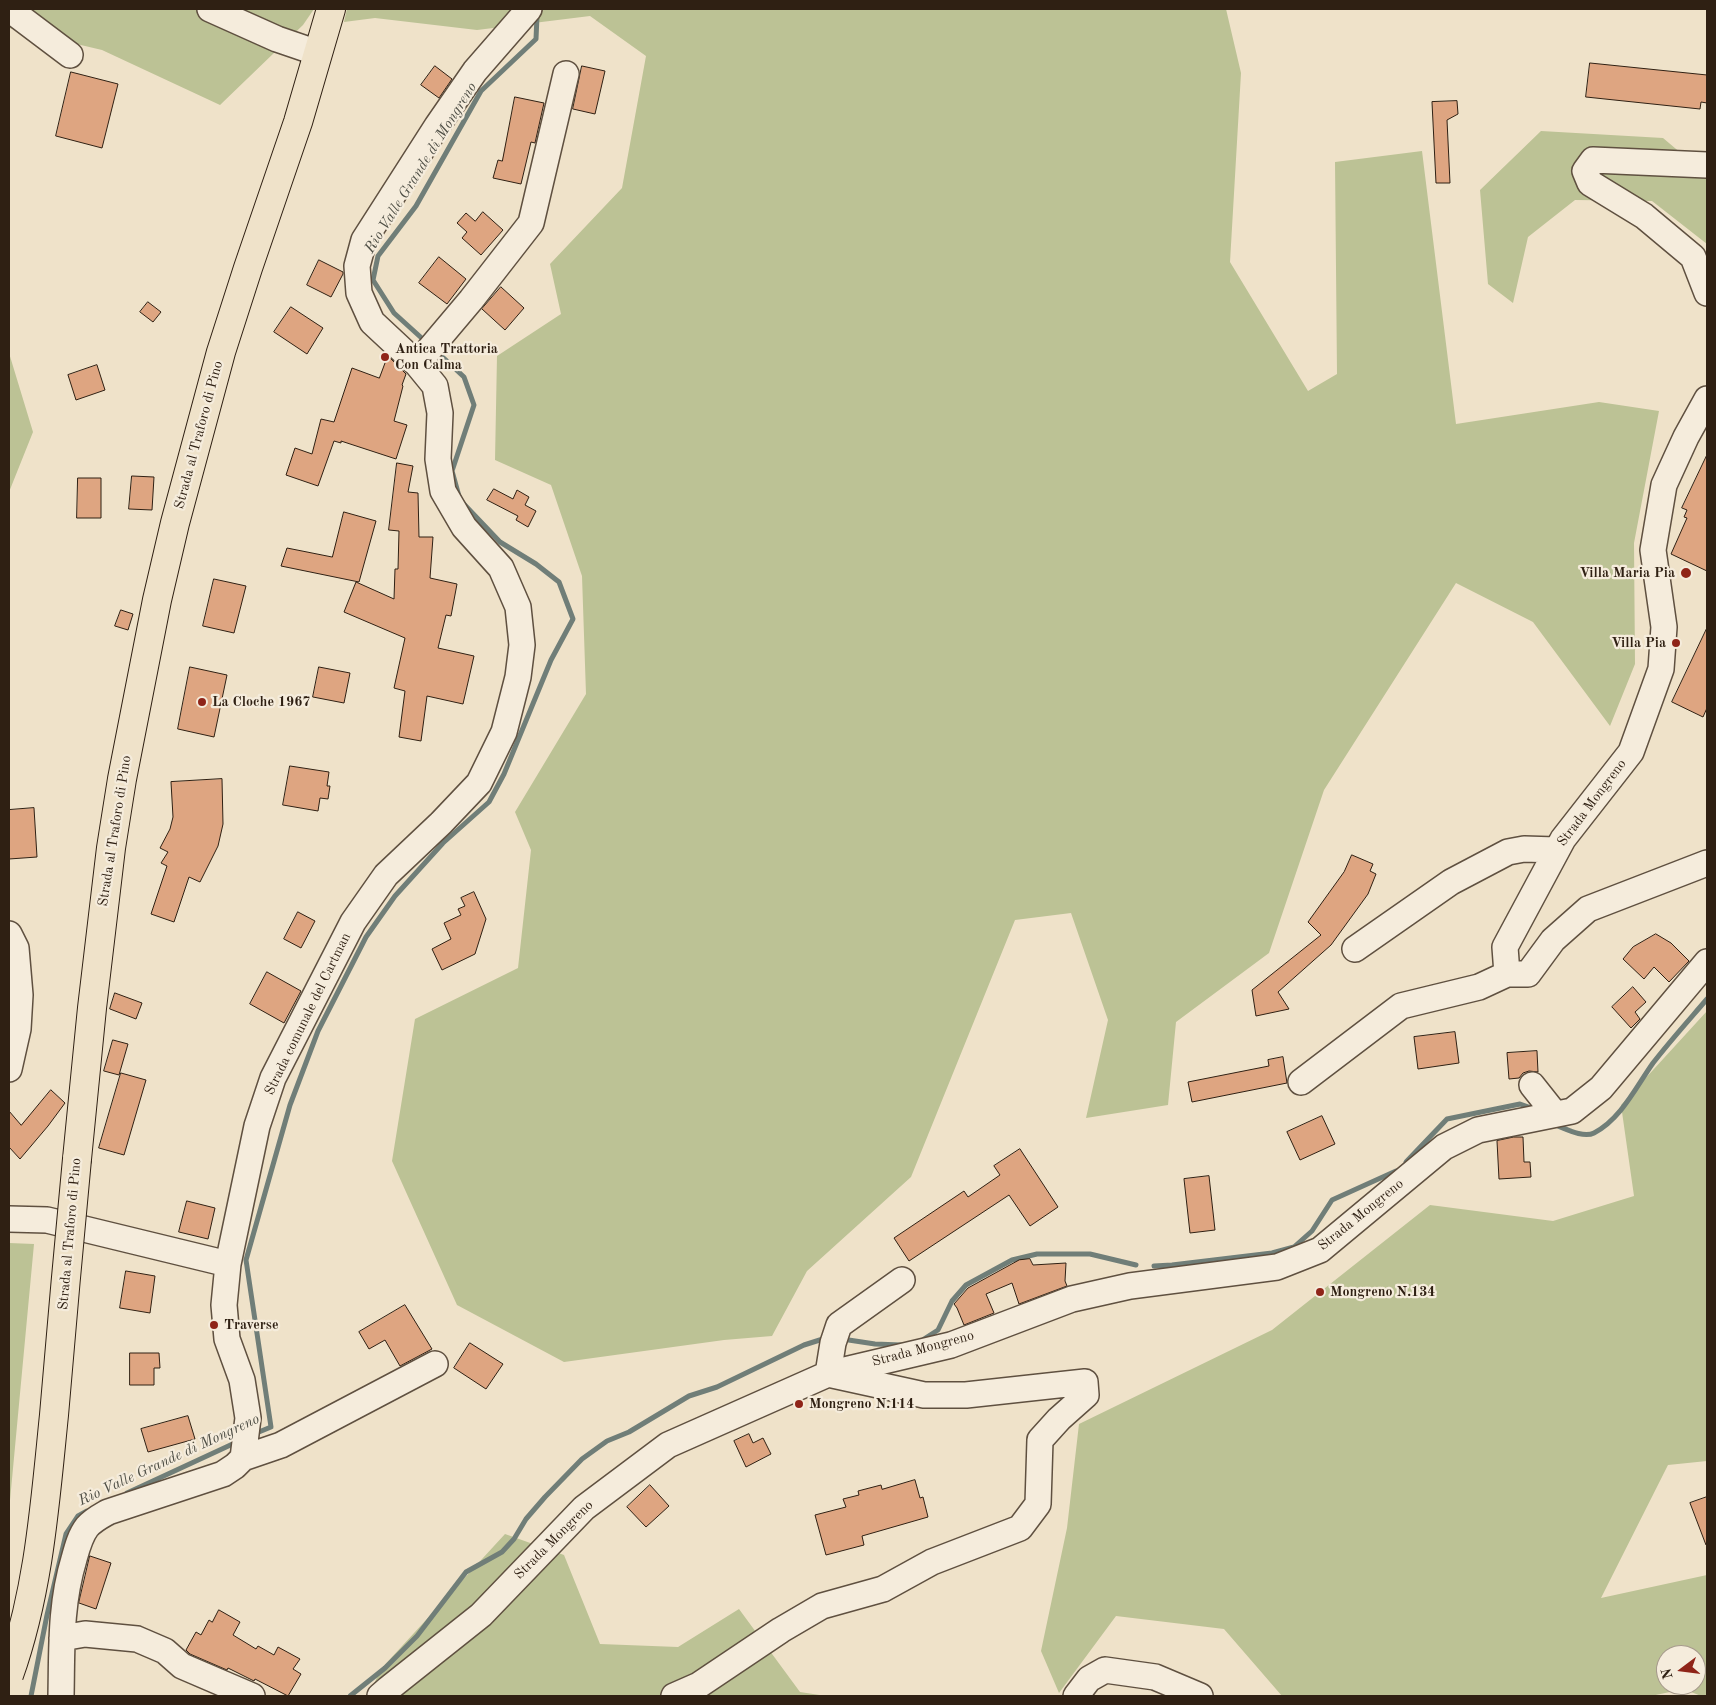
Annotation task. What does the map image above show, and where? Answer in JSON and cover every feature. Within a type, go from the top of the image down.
[{"type":"main road","name":"Strada al Traforo di Pino","points":[[9,1675],[29,1610],[44,1518],[92,1008],[111,848],[124,769],[157,600],[175,522],[221,352],[298,122],[331,9]]},
{"type":"street","points":[[9,9],[70,55]]},
{"type":"street","points":[[210,9],[277,39],[318,53]]},
{"type":"street","name":"Strada comunale del Cartman","points":[[244,1454],[248,1418],[242,1380],[228,1339],[224,1305],[228,1264],[257,1126],[273,1078],[353,922],[386,874],[479,783],[504,732],[518,677],[522,644],[518,607],[501,568],[464,526],[443,491],[438,459],[440,413],[435,386],[420,362],[372,322],[359,293],[357,266],[364,240],[437,126],[475,71],[522,18]]},
{"type":"street","points":[[420,362],[531,224],[566,74]]},
{"type":"street","points":[[1707,164],[1593,160],[1585,171],[1590,183],[1644,216],[1693,257],[1707,293]]},
{"type":"street","name":"Strada Mongreno","points":[[1507,974],[1505,947],[1563,839],[1631,752],[1661,669],[1664,627],[1653,550],[1664,485],[1686,437],[1707,399]]},
{"type":"street","points":[[1355,949],[1451,882],[1508,852],[1524,849],[1556,850]]},
{"type":"street","points":[[1301,1082],[1401,1006],[1479,987],[1507,974],[1528,974],[1553,940],[1588,909],[1707,863]]},
{"type":"street","points":[[9,934],[16,948],[20,995],[18,1029],[9,1068]]},
{"type":"street","name":"Strada Mongreno","points":[[380,1696],[481,1615],[584,1508],[668,1445],[828,1374],[951,1345],[1072,1299],[1130,1286],[1277,1267],[1320,1250],[1444,1148],[1478,1130],[1572,1111],[1601,1088],[1703,976]]},
{"type":"street","points":[[1532,1085],[1555,1114]]},
{"type":"street","points":[[9,1219],[47,1220],[228,1264]]},
{"type":"street","points":[[828,1374],[833,1343],[839,1325],[902,1280]]},
{"type":"street","points":[[61,1696],[62,1616],[67,1581],[78,1544],[86,1528],[97,1518],[108,1512],[223,1474],[236,1466],[244,1454],[281,1445],[435,1364]]},
{"type":"street","name":"Strada Mongreno","points":[[674,1696],[699,1685],[822,1606],[883,1589],[932,1562],[1020,1528],[1038,1504],[1040,1440],[1058,1419],[1086,1395],[1085,1382],[966,1395],[924,1395],[828,1374]]},
{"type":"street","points":[[62,1638],[85,1634],[137,1639],[165,1651],[182,1666],[252,1696]]},
{"type":"street","points":[[1076,1696],[1089,1679],[1105,1670],[1155,1677],[1200,1696]]},
{"type":"green space","points":[[9,9],[314,9],[303,25],[220,105],[102,50],[9,28]]},
{"type":"green space","points":[[347,9],[1226,9],[1241,73],[1230,262],[1308,391],[1337,374],[1335,162],[1422,151],[1456,424],[1599,402],[1659,411],[1634,543],[1635,664],[1610,726],[1533,622],[1456,583],[1324,790],[1269,953],[1176,1022],[1168,1105],[1086,1118],[1108,1020],[1071,913],[1015,920],[911,1177],[807,1271],[772,1336],[724,1340],[564,1362],[457,1305],[392,1161],[415,1019],[518,968],[531,850],[515,812],[586,694],[582,576],[551,485],[495,460],[497,356],[561,314],[550,264],[622,188],[646,56],[590,16],[477,30],[375,18],[344,22]]},
{"type":"green space","points":[[1541,131],[1663,138],[1707,175],[1707,244],[1652,201],[1575,200],[1528,237],[1513,303],[1488,284],[1480,190]]},
{"type":"green space","points":[[9,353],[33,432],[9,492]]},
{"type":"green space","points":[[1707,1011],[1707,1461],[1668,1465],[1601,1598],[1707,1575],[1707,1696],[1699,1695],[1706,1695],[1706,1645],[1656,1645],[1656,1695],[1651,1696],[1282,1696],[1224,1629],[1116,1616],[1059,1693],[1041,1651],[1067,1528],[1079,1424],[1272,1330],[1430,1205],[1553,1221],[1634,1196],[1621,1105]]},
{"type":"green space","points":[[9,1243],[34,1244],[9,1511]]},
{"type":"green space","points":[[505,1534],[564,1555],[600,1644],[678,1647],[739,1609],[800,1692],[826,1696],[369,1696],[380,1670]]},
{"type":"building","points":[[1590,63],[1707,75],[1707,103],[1701,102],[1700,109],[1586,97]]},
{"type":"building","points":[[435,66],[452,79],[439,98],[421,85]]},
{"type":"building","points":[[582,66],[605,71],[595,114],[573,109]]},
{"type":"building","points":[[71,72],[118,84],[102,148],[56,136]]},
{"type":"building","points":[[515,97],[544,103],[535,143],[531,142],[521,184],[493,178],[498,160],[502,161]]},
{"type":"building","points":[[1457,101],[1458,114],[1447,120],[1450,183],[1436,183],[1432,102]]},
{"type":"building","points":[[483,212],[503,230],[481,255],[462,238],[467,232],[457,223],[466,213],[475,221]]},
{"type":"building","points":[[439,257],[466,279],[447,304],[419,283]]},
{"type":"building","points":[[319,260],[343,272],[331,297],[307,285]]},
{"type":"building","points":[[501,287],[524,308],[505,330],[482,309]]},
{"type":"building","points":[[148,302],[161,312],[153,322],[140,312]]},
{"type":"building","points":[[291,307],[323,328],[307,354],[274,332]]},
{"type":"building","points":[[388,356],[406,374],[394,421],[407,425],[396,459],[341,441],[341,443],[334,441],[318,486],[286,475],[295,448],[312,454],[321,419],[334,422],[352,368],[379,378]]},
{"type":"building","points":[[97,365],[105,390],[76,400],[68,375]]},
{"type":"building","points":[[1707,455],[1707,571],[1671,554],[1687,518],[1684,517],[1687,510],[1682,508]]},
{"type":"building","points":[[397,463],[413,466],[408,492],[418,493],[419,537],[433,537],[430,578],[457,584],[451,616],[446,615],[438,648],[474,656],[463,704],[427,696],[421,741],[399,737],[405,691],[394,688],[405,638],[344,612],[356,582],[394,599],[395,569],[398,569],[399,531],[389,530]]},
{"type":"building","points":[[132,476],[154,477],[152,510],[129,509]]},
{"type":"building","points":[[78,478],[101,478],[101,518],[77,518]]},
{"type":"building","points":[[494,489],[513,499],[517,490],[529,497],[525,505],[536,511],[528,527],[516,520],[518,516],[487,500]]},
{"type":"building","points":[[344,512],[376,521],[359,582],[281,566],[287,548],[332,557]]},
{"type":"building","points":[[214,579],[246,586],[234,633],[203,626]]},
{"type":"building","points":[[121,610],[133,614],[128,630],[115,626]]},
{"type":"building","points":[[1707,628],[1707,708],[1703,717],[1672,702]]},
{"type":"building","name":"La Cloche 1967","points":[[190,667],[227,675],[214,737],[178,729]]},
{"type":"building","points":[[319,667],[350,673],[344,703],[313,697]]},
{"type":"building","points":[[290,766],[329,772],[327,786],[330,786],[328,799],[320,798],[318,811],[283,805]]},
{"type":"building","points":[[222,779],[223,824],[218,846],[200,882],[189,877],[174,922],[151,914],[167,866],[161,863],[168,852],[160,848],[170,829],[173,817],[171,782]]},
{"type":"building","points":[[34,808],[37,857],[9,859],[9,810]]},
{"type":"building","points":[[1352,855],[1373,864],[1370,871],[1376,874],[1368,894],[1331,945],[1278,992],[1289,1009],[1256,1016],[1252,990],[1321,935],[1308,922],[1344,872]]},
{"type":"building","points":[[474,892],[486,919],[475,954],[442,970],[432,949],[451,939],[444,923],[461,915],[458,909],[465,906],[461,898]]},
{"type":"building","points":[[298,912],[315,921],[301,948],[284,939]]},
{"type":"building","points":[[1656,934],[1671,943],[1689,961],[1669,982],[1654,967],[1644,979],[1623,959],[1633,947]]},
{"type":"building","points":[[267,972],[301,991],[284,1023],[250,1004]]},
{"type":"building","points":[[1633,987],[1646,1002],[1635,1012],[1640,1019],[1631,1028],[1612,1007]]},
{"type":"building","points":[[115,993],[142,1003],[136,1019],[110,1009]]},
{"type":"building","points":[[1455,1032],[1459,1063],[1418,1069],[1414,1037]]},
{"type":"building","points":[[113,1040],[128,1044],[119,1075],[104,1071]]},
{"type":"building","points":[[1537,1051],[1538,1072],[1529,1071],[1523,1073],[1519,1078],[1509,1079],[1507,1053]]},
{"type":"building","points":[[1283,1057],[1287,1083],[1192,1102],[1188,1082],[1269,1066],[1268,1060]]},
{"type":"building","points":[[121,1073],[146,1080],[124,1155],[99,1148]]},
{"type":"building","points":[[51,1090],[65,1103],[20,1159],[9,1147],[9,1111],[21,1125]]},
{"type":"building","points":[[1322,1116],[1335,1144],[1300,1160],[1287,1132]]},
{"type":"building","points":[[1523,1137],[1524,1162],[1530,1162],[1531,1177],[1499,1179],[1497,1141]]},
{"type":"building","points":[[1020,1149],[1058,1207],[1030,1226],[1009,1195],[909,1261],[894,1238],[964,1191],[968,1197],[1000,1175],[994,1166]]},
{"type":"building","points":[[1209,1176],[1215,1230],[1190,1233],[1184,1179]]},
{"type":"building","points":[[187,1201],[215,1208],[208,1239],[179,1232]]},
{"type":"building","points":[[1030,1259],[1033,1265],[1066,1263],[1065,1281],[1067,1286],[1019,1304],[1012,1283],[986,1294],[994,1313],[964,1325],[954,1304],[968,1288],[1019,1260]]},
{"type":"building","points":[[126,1271],[155,1276],[150,1313],[120,1308]]},
{"type":"building","points":[[405,1305],[432,1349],[400,1366],[385,1340],[369,1349],[359,1332]]},
{"type":"building","points":[[470,1343],[503,1364],[486,1389],[454,1368]]},
{"type":"building","points":[[130,1353],[159,1353],[160,1368],[154,1368],[154,1385],[130,1385]]},
{"type":"building","points":[[188,1416],[195,1439],[148,1452],[141,1429]]},
{"type":"building","points":[[749,1434],[753,1443],[763,1438],[771,1454],[746,1467],[734,1441]]},
{"type":"building","points":[[915,1480],[920,1498],[923,1497],[928,1517],[862,1536],[864,1545],[826,1555],[815,1515],[846,1507],[843,1499],[859,1495],[858,1491],[881,1485],[882,1489]]},
{"type":"building","points":[[650,1485],[669,1506],[646,1527],[627,1507]]},
{"type":"building","points":[[1707,1497],[1707,1544],[1706,1545],[1690,1503]]},
{"type":"building","points":[[90,1556],[111,1563],[96,1609],[79,1603]]},
{"type":"building","points":[[219,1610],[240,1622],[233,1635],[256,1649],[258,1646],[274,1655],[278,1647],[300,1659],[293,1669],[301,1674],[288,1696],[255,1679],[254,1681],[228,1668],[227,1670],[190,1654],[186,1650],[196,1632],[201,1635],[209,1620],[212,1622]]},
{"type":"waterway","name":"Rio Valle Grande di Mongreno","points":[[426,342],[394,313],[373,280],[378,256],[416,206],[481,91],[536,39],[537,16],[535,13]]},
{"type":"waterway","name":"Rio Valle Grande di Mongreno","points":[[254,1434],[271,1427],[246,1260],[290,1105],[318,1031],[366,937],[395,896],[443,843],[489,802],[504,774],[551,660],[573,619],[559,582],[536,564],[500,542],[460,500],[452,471],[474,405],[464,377],[436,351]]},
{"type":"waterway","points":[[1558,1126],[1586,1135],[1604,1127],[1620,1111],[1653,1063],[1707,999]]},
{"type":"waterway","points":[[1406,1162],[1447,1119],[1520,1104],[1534,1109]]},
{"type":"waterway","points":[[1154,1266],[1272,1253],[1294,1247],[1312,1231],[1332,1200],[1396,1171]]},
{"type":"waterway","points":[[924,1339],[938,1330],[952,1301],[966,1285],[1012,1260],[1037,1254],[1090,1254],[1136,1265]]},
{"type":"waterway","points":[[350,1696],[385,1668],[417,1636],[466,1572],[502,1552],[514,1539],[526,1519],[582,1459],[607,1441],[629,1432],[689,1396],[717,1387],[804,1345],[826,1338]]},
{"type":"waterway","points":[[842,1339],[875,1344],[901,1345]]},
{"type":"waterway","name":"Rio Valle Grande di Mongreno","points":[[127,1493],[237,1442]]},
{"type":"waterway","name":"Rio Valle Grande di Mongreno","points":[[31,1696],[66,1534],[78,1516],[87,1511]]},
{"type":"place","name":"Antica Trattoria Con Calma","points":[[385,357]]},
{"type":"place","name":"Villa Maria Pia","points":[[1686,573]]},
{"type":"place","name":"Villa Pia","points":[[1676,643]]},
{"type":"place","name":"La Cloche 1967","points":[[202,702]]},
{"type":"place","name":"Mongreno N.134","points":[[1320,1292]]},
{"type":"place","name":"Traverse","points":[[214,1325]]},
{"type":"place","name":"Mongreno N.114","points":[[799,1404]]}]
